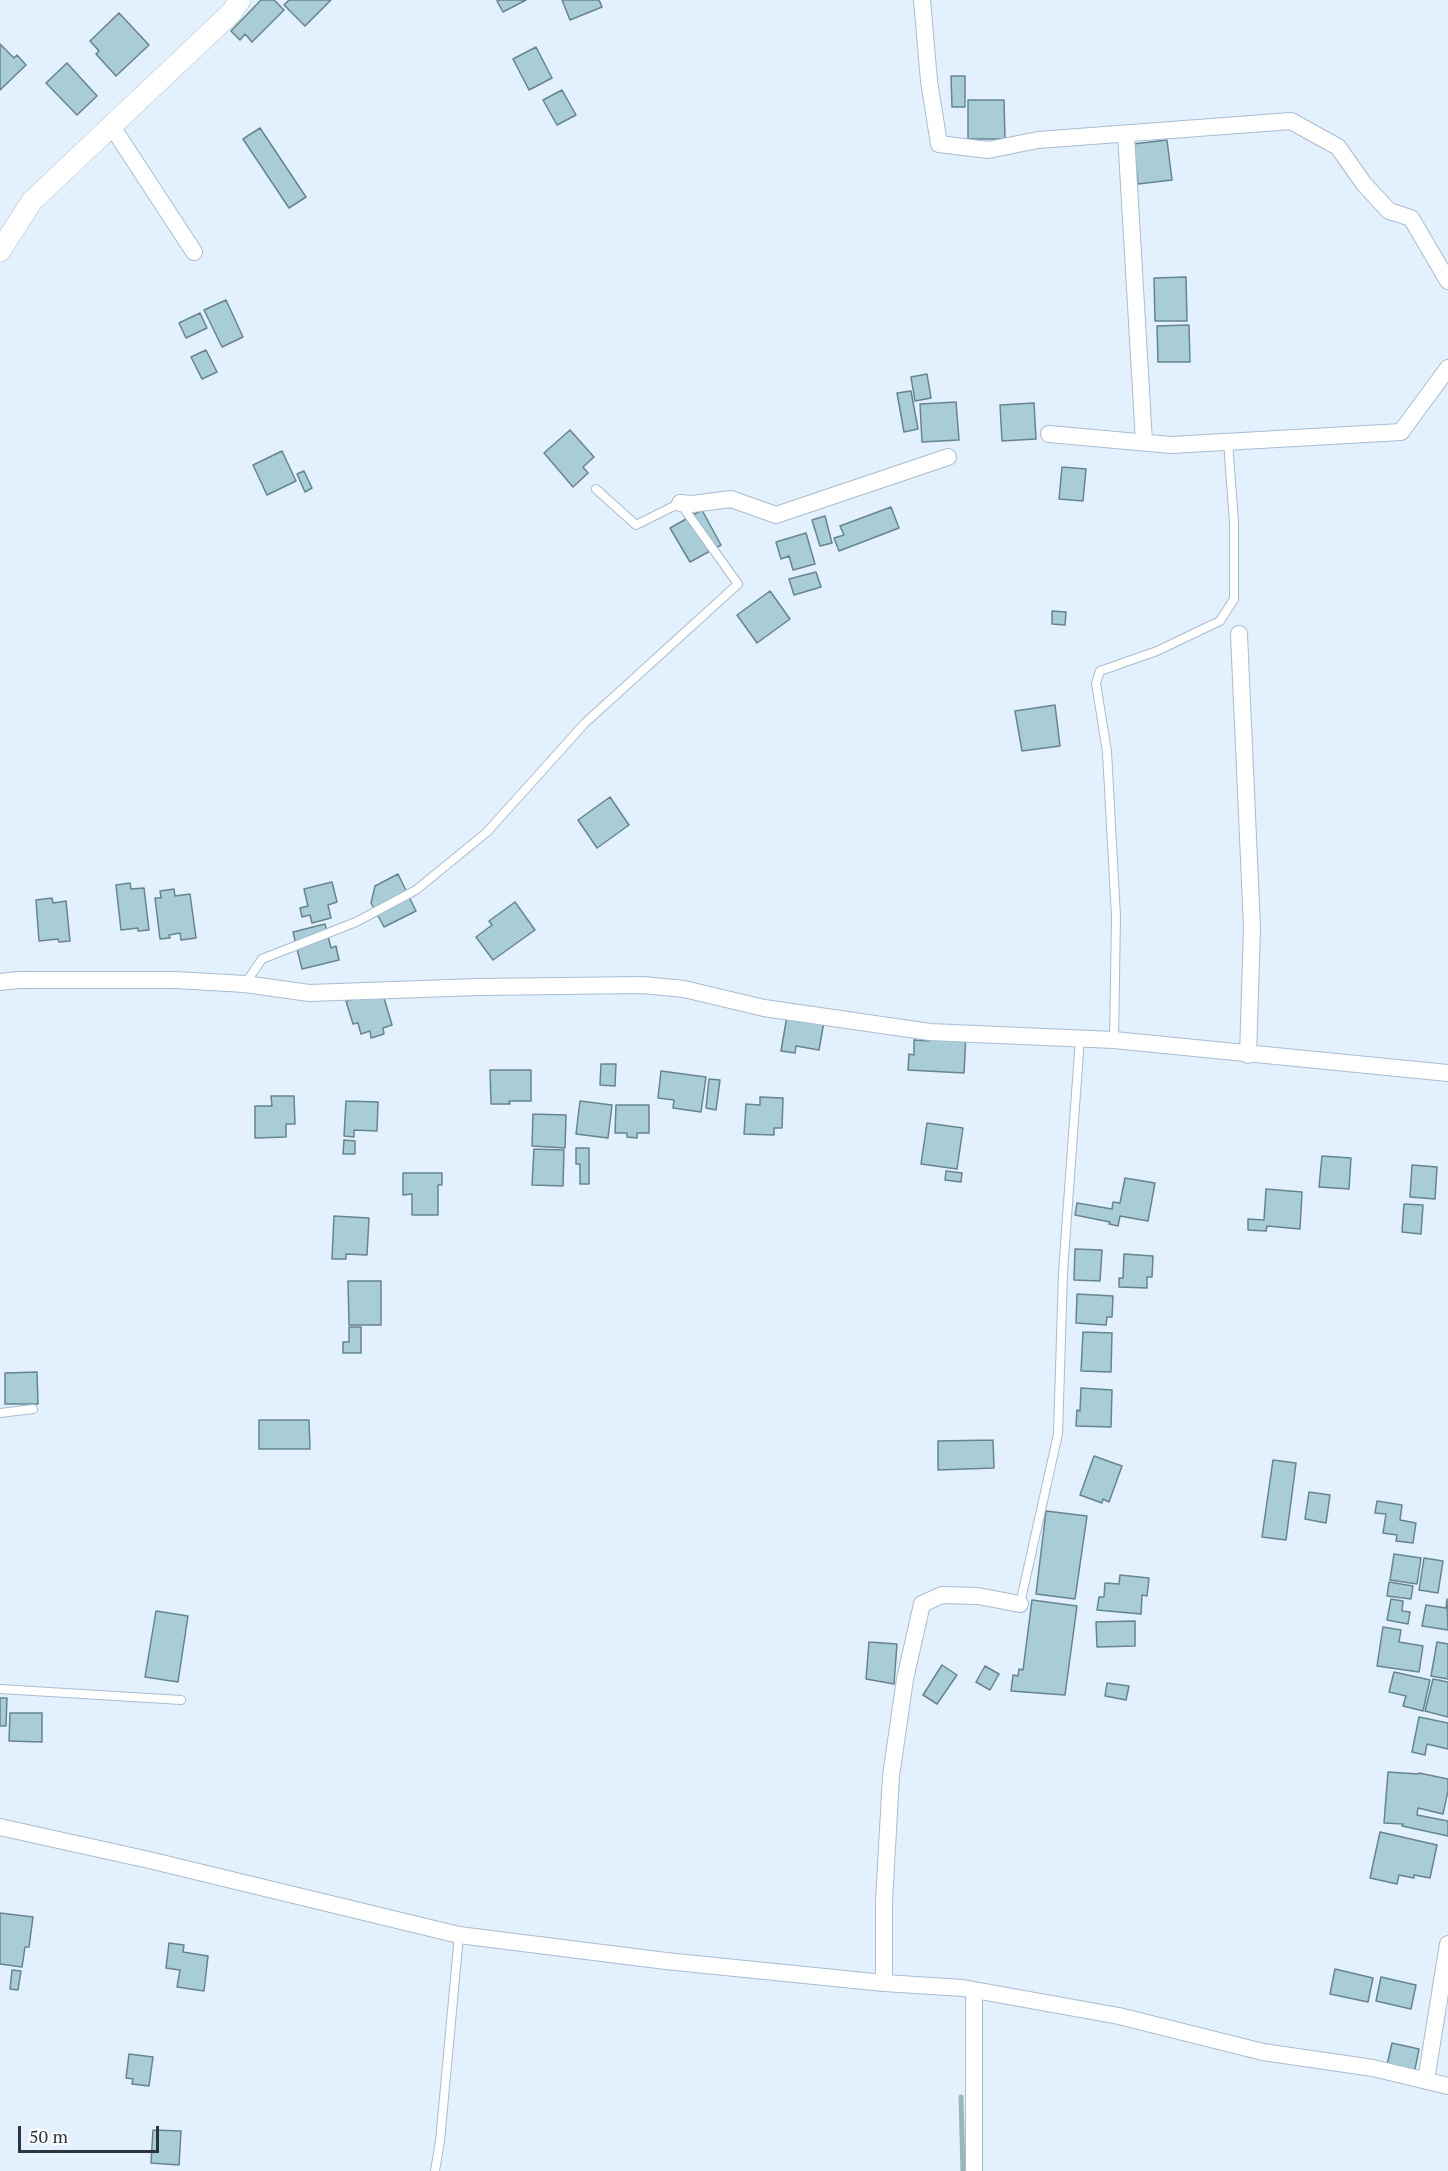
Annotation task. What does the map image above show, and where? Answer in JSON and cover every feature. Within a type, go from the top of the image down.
[{"type":"street","points":[[0,251],[32,201],[231,13],[240,0]]},
{"type":"street","points":[[922,0],[928,81],[939,144],[988,150],[1038,140],[1291,121],[1338,147],[1364,184],[1389,211],[1411,218],[1448,281]]},
{"type":"street","points":[[111,125],[194,252]]},
{"type":"street","points":[[1126,134],[1144,442]]},
{"type":"street","points":[[1048,434],[1171,445],[1401,432],[1448,368]]},
{"type":"street","points":[[680,503],[692,504],[731,499],[776,515],[948,457]]},
{"type":"street","points":[[1239,634],[1252,928],[1248,1055]]},
{"type":"street","points":[[0,982],[175,980],[245,984],[309,993],[643,985],[684,989],[764,1008],[930,1032],[1080,1037],[1448,1073]]},
{"type":"street","points":[[884,1983],[884,1901],[891,1776],[905,1679],[922,1604],[942,1595],[978,1596],[1020,1604]]},
{"type":"street","points":[[0,1827],[149,1860],[459,1935],[666,1961],[974,1990],[1119,2016],[1263,2052],[1373,2068],[1448,2086]]},
{"type":"street","points":[[1426,2080],[1448,1944]]},
{"type":"street","points":[[974,1990],[974,2171]]},
{"type":"lane","points":[[1114,1040],[1116,917],[1107,752],[1096,683],[1100,671],[1157,651],[1220,621],[1234,599],[1234,523],[1228,441]]},
{"type":"lane","points":[[245,984],[262,958],[356,922],[416,890],[487,832],[585,723],[738,584],[680,503],[636,525],[596,489]]},
{"type":"lane","points":[[1020,1604],[1058,1434],[1063,1272],[1080,1037]]},
{"type":"lane","points":[[0,1413],[33,1409]]},
{"type":"lane","points":[[0,1689],[181,1700]]},
{"type":"lane","points":[[435,2171],[440,2142],[459,1935]]},
{"type":"building","points":[[261,0],[274,0],[284,10],[252,42],[245,34],[240,40],[231,31]]},
{"type":"building","points":[[289,0],[331,0],[305,26],[284,5]]},
{"type":"building","points":[[526,0],[503,12],[497,1]]},
{"type":"building","points":[[562,0],[599,0],[602,7],[570,20]]},
{"type":"building","points":[[119,13],[149,45],[116,76],[96,54],[99,51],[90,41]]},
{"type":"building","points":[[0,44],[14,58],[17,55],[26,65],[0,90]]},
{"type":"building","points":[[536,47],[552,78],[529,90],[513,59]]},
{"type":"building","points":[[67,63],[97,96],[77,115],[46,83]]},
{"type":"building","points":[[951,76],[965,76],[965,107],[952,107]]},
{"type":"building","points":[[562,90],[576,115],[557,125],[543,100]]},
{"type":"building","points":[[968,100],[1004,100],[1005,139],[968,139]]},
{"type":"building","points":[[260,128],[306,197],[289,208],[243,139]]},
{"type":"building","points":[[1167,140],[1172,180],[1138,184],[1133,144]]},
{"type":"building","points":[[1186,277],[1187,321],[1155,321],[1154,278]]},
{"type":"building","points":[[226,300],[243,337],[222,347],[204,310]]},
{"type":"building","points":[[200,313],[207,328],[186,338],[179,323]]},
{"type":"building","points":[[1189,325],[1190,362],[1158,362],[1157,326]]},
{"type":"building","points":[[206,350],[217,372],[202,379],[191,357]]},
{"type":"building","points":[[927,374],[931,398],[915,401],[911,377]]},
{"type":"building","points":[[911,391],[918,429],[904,432],[897,393]]},
{"type":"building","points":[[956,402],[959,440],[922,442],[920,404]]},
{"type":"building","points":[[1034,403],[1036,439],[1002,441],[1000,405]]},
{"type":"building","points":[[570,430],[594,457],[583,467],[588,473],[573,487],[544,453]]},
{"type":"building","points":[[282,451],[296,481],[267,495],[253,465]]},
{"type":"building","points":[[1062,467],[1086,469],[1083,501],[1059,499]]},
{"type":"building","points":[[304,471],[312,488],[305,492],[297,474]]},
{"type":"building","points":[[891,507],[899,528],[839,551],[834,538],[844,535],[840,526]]},
{"type":"building","points":[[702,510],[721,545],[690,562],[670,528]]},
{"type":"building","points":[[825,516],[832,543],[820,546],[812,520]]},
{"type":"building","points":[[806,533],[815,564],[793,570],[789,556],[781,559],[776,542]]},
{"type":"building","points":[[816,572],[821,587],[794,595],[789,579]]},
{"type":"building","points":[[770,591],[790,619],[757,643],[737,615]]},
{"type":"building","points":[[1052,611],[1066,612],[1065,625],[1052,624]]},
{"type":"building","points":[[1055,705],[1060,746],[1022,751],[1015,711]]},
{"type":"building","points":[[610,797],[629,825],[597,848],[578,820]]},
{"type":"building","points":[[398,874],[416,911],[384,927],[371,903],[375,886]]},
{"type":"building","points":[[332,882],[337,902],[328,905],[331,918],[312,923],[310,915],[302,917],[300,908],[308,906],[304,889]]},
{"type":"building","points":[[130,883],[131,889],[144,888],[149,930],[138,931],[138,928],[121,930],[116,885]]},
{"type":"building","points":[[174,889],[175,896],[190,894],[196,938],[181,940],[180,933],[169,935],[170,938],[160,939],[155,898],[161,898],[160,891]]},
{"type":"building","points":[[52,898],[53,903],[66,901],[70,941],[59,942],[58,939],[39,941],[36,900]]},
{"type":"building","points":[[515,902],[535,930],[493,960],[476,937],[492,925],[489,921]]},
{"type":"building","points":[[325,924],[331,948],[336,946],[339,960],[302,969],[293,932]]},
{"type":"building","points":[[382,991],[392,1025],[383,1028],[384,1034],[371,1038],[370,1031],[361,1034],[358,1023],[353,1024],[346,1001]]},
{"type":"building","points":[[788,1010],[825,1016],[819,1050],[796,1046],[795,1053],[781,1051]]},
{"type":"building","points":[[930,1032],[966,1034],[964,1073],[908,1070],[909,1054],[914,1055],[914,1040],[929,1041]]},
{"type":"building","points":[[601,1064],[616,1064],[615,1086],[600,1085]]},
{"type":"building","points":[[490,1070],[531,1070],[531,1101],[491,1104]]},
{"type":"building","points":[[661,1071],[706,1077],[701,1112],[673,1108],[674,1100],[658,1098]]},
{"type":"building","points":[[709,1079],[720,1080],[716,1110],[706,1108]]},
{"type":"building","points":[[271,1096],[294,1096],[295,1124],[286,1124],[286,1137],[255,1138],[255,1106],[272,1106]]},
{"type":"building","points":[[760,1097],[783,1098],[782,1128],[774,1128],[774,1135],[744,1134],[746,1104],[760,1105]]},
{"type":"building","points":[[346,1101],[378,1102],[377,1131],[354,1130],[354,1137],[344,1136]]},
{"type":"building","points":[[580,1101],[612,1105],[608,1138],[576,1134]]},
{"type":"building","points":[[616,1105],[649,1105],[649,1133],[637,1133],[637,1138],[627,1137],[627,1133],[615,1133]]},
{"type":"building","points":[[533,1114],[566,1115],[565,1148],[532,1146]]},
{"type":"building","points":[[927,1123],[963,1128],[957,1169],[921,1164]]},
{"type":"building","points":[[344,1140],[355,1141],[355,1154],[343,1154]]},
{"type":"building","points":[[576,1148],[589,1148],[589,1184],[580,1184],[580,1164],[576,1164]]},
{"type":"building","points":[[534,1149],[564,1150],[563,1186],[532,1185]]},
{"type":"building","points":[[1322,1156],[1351,1158],[1349,1189],[1319,1187]]},
{"type":"building","points":[[1412,1165],[1437,1167],[1435,1199],[1410,1197]]},
{"type":"building","points":[[946,1171],[962,1173],[961,1182],[945,1180]]},
{"type":"building","points":[[403,1173],[442,1173],[442,1185],[438,1185],[438,1215],[412,1215],[412,1194],[403,1195]]},
{"type":"building","points":[[1125,1178],[1155,1183],[1148,1221],[1120,1216],[1118,1226],[1109,1224],[1110,1222],[1075,1215],[1077,1203],[1112,1209],[1113,1202],[1120,1203]]},
{"type":"building","points":[[1266,1189],[1302,1192],[1300,1229],[1267,1226],[1266,1231],[1248,1230],[1248,1219],[1264,1220]]},
{"type":"building","points":[[1404,1204],[1423,1205],[1421,1234],[1402,1232]]},
{"type":"building","points":[[334,1216],[369,1218],[367,1255],[346,1254],[346,1259],[332,1259]]},
{"type":"building","points":[[1075,1249],[1102,1250],[1100,1281],[1074,1280]]},
{"type":"building","points":[[1124,1254],[1153,1256],[1152,1277],[1147,1277],[1147,1288],[1119,1287],[1119,1278],[1123,1278]]},
{"type":"building","points":[[348,1281],[381,1281],[381,1325],[349,1325]]},
{"type":"building","points":[[1077,1294],[1113,1296],[1112,1317],[1107,1317],[1106,1325],[1076,1323]]},
{"type":"building","points":[[349,1327],[361,1327],[361,1353],[343,1353],[343,1342],[349,1342]]},
{"type":"building","points":[[1083,1332],[1112,1333],[1111,1372],[1081,1371]]},
{"type":"building","points":[[37,1372],[38,1404],[5,1404],[5,1373]]},
{"type":"building","points":[[1081,1388],[1112,1390],[1111,1427],[1076,1426],[1077,1410],[1080,1411]]},
{"type":"building","points":[[259,1420],[309,1420],[310,1449],[259,1449]]},
{"type":"building","points":[[993,1440],[994,1468],[938,1470],[938,1441]]},
{"type":"building","points":[[1094,1456],[1122,1466],[1109,1502],[1103,1499],[1102,1503],[1080,1495]]},
{"type":"building","points":[[1273,1460],[1296,1463],[1286,1540],[1262,1537]]},
{"type":"building","points":[[1309,1492],[1330,1495],[1326,1523],[1305,1519]]},
{"type":"building","points":[[1377,1501],[1402,1505],[1400,1520],[1416,1523],[1413,1543],[1396,1541],[1397,1535],[1383,1533],[1386,1514],[1375,1513]]},
{"type":"building","points":[[1046,1511],[1087,1516],[1075,1599],[1036,1594]]},
{"type":"building","points":[[1394,1554],[1421,1558],[1417,1584],[1390,1580]]},
{"type":"building","points":[[1424,1558],[1443,1561],[1438,1593],[1419,1590]]},
{"type":"building","points":[[1120,1575],[1149,1578],[1147,1596],[1142,1595],[1141,1614],[1097,1610],[1099,1597],[1104,1597],[1105,1583],[1119,1584]]},
{"type":"building","points":[[1389,1582],[1413,1586],[1411,1599],[1387,1596]]},
{"type":"building","points":[[1391,1599],[1403,1601],[1402,1611],[1410,1612],[1408,1624],[1387,1620]]},
{"type":"building","points":[[1447,1599],[1448,1630],[1422,1626],[1426,1605],[1446,1608]]},
{"type":"building","points":[[1032,1600],[1077,1606],[1065,1695],[1011,1691],[1013,1675],[1018,1676],[1019,1669],[1023,1670]]},
{"type":"building","points":[[156,1611],[188,1616],[178,1682],[145,1677]]},
{"type":"building","points":[[1135,1621],[1135,1646],[1097,1647],[1096,1622]]},
{"type":"building","points":[[1383,1627],[1401,1630],[1399,1642],[1423,1646],[1419,1672],[1377,1666]]},
{"type":"building","points":[[869,1642],[897,1644],[894,1684],[866,1679]]},
{"type":"building","points":[[1437,1642],[1448,1644],[1448,1679],[1431,1676]]},
{"type":"building","points":[[942,1665],[957,1675],[937,1704],[923,1695]]},
{"type":"building","points":[[985,1666],[999,1674],[990,1690],[976,1682]]},
{"type":"building","points":[[1394,1672],[1430,1680],[1423,1711],[1403,1706],[1406,1696],[1389,1692]]},
{"type":"building","points":[[1433,1679],[1448,1682],[1448,1717],[1425,1711]]},
{"type":"building","points":[[1107,1683],[1129,1686],[1126,1700],[1105,1696]]},
{"type":"building","points":[[0,1698],[7,1698],[6,1726],[0,1726]]},
{"type":"building","points":[[10,1713],[42,1713],[42,1742],[9,1741]]},
{"type":"building","points":[[1419,1717],[1448,1723],[1448,1749],[1427,1744],[1425,1755],[1412,1752]]},
{"type":"building","points":[[1388,1772],[1419,1773],[1448,1779],[1443,1814],[1418,1808],[1417,1815],[1448,1821],[1448,1836],[1402,1826],[1403,1824],[1384,1823]]},
{"type":"building","points":[[1380,1832],[1437,1845],[1430,1878],[1399,1875],[1397,1884],[1370,1878]]},
{"type":"building","points":[[0,1913],[33,1917],[29,1947],[25,1947],[22,1967],[0,1964]]},
{"type":"building","points":[[169,1943],[184,1945],[183,1952],[208,1956],[204,1991],[177,1987],[180,1970],[166,1968]]},
{"type":"building","points":[[1335,1969],[1373,1978],[1368,2002],[1330,1994]]},
{"type":"building","points":[[12,1970],[21,1971],[18,1990],[10,1989]]},
{"type":"building","points":[[1381,1977],[1416,1985],[1411,2009],[1376,2001]]},
{"type":"building","points":[[1392,2043],[1419,2049],[1412,2084],[1384,2078]]},
{"type":"building","points":[[129,2054],[153,2057],[149,2086],[132,2084],[133,2079],[126,2078]]},
{"type":"building","points":[[153,2130],[181,2131],[179,2165],[151,2163]]},
{"type":"waterway","points":[[961,2097],[963,2171]]}]
